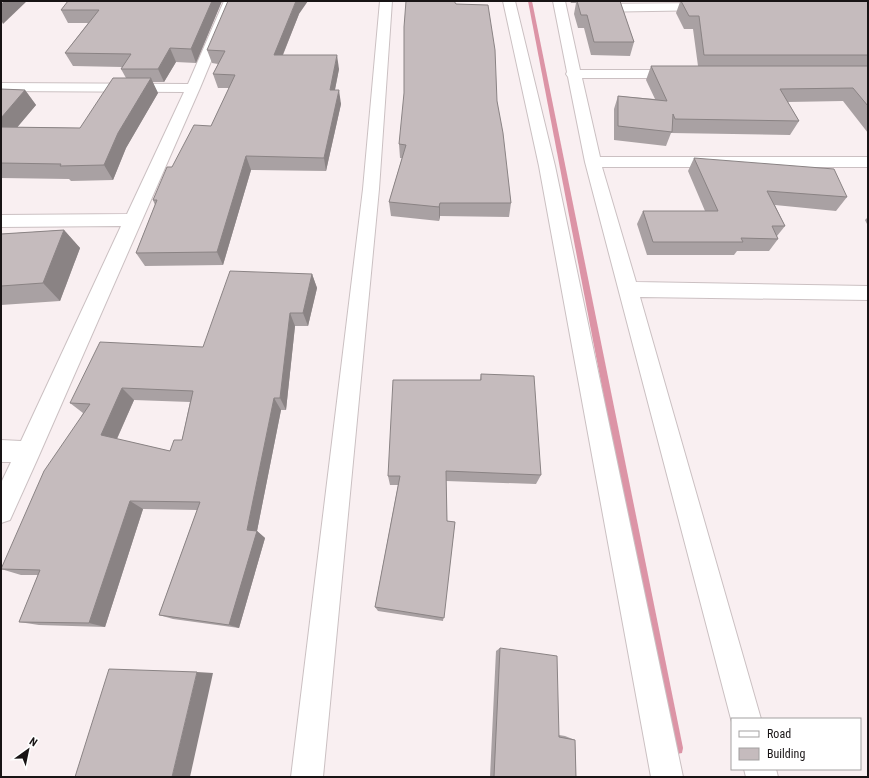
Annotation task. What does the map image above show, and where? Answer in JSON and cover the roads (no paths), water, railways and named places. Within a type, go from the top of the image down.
[{"type":"street","points":[[1,511],[194,88],[230,1]]},
{"type":"street","points":[[307,777],[371,197],[386,1]]},
{"type":"street","points":[[510,1],[548,174],[667,777]]},
{"type":"street","points":[[719,7],[570,7],[573,74],[593,162],[746,718]]},
{"type":"street","points":[[573,74],[692,74]]},
{"type":"street","points":[[1,87],[194,88]]},
{"type":"street","points":[[593,162],[868,162]]},
{"type":"street","points":[[1,221],[133,220]]},
{"type":"street","points":[[627,289],[868,293]]},
{"type":"street","points":[[1,452],[29,452]]},
{"type":"waterway","points":[[530,1],[677,748]]}]
